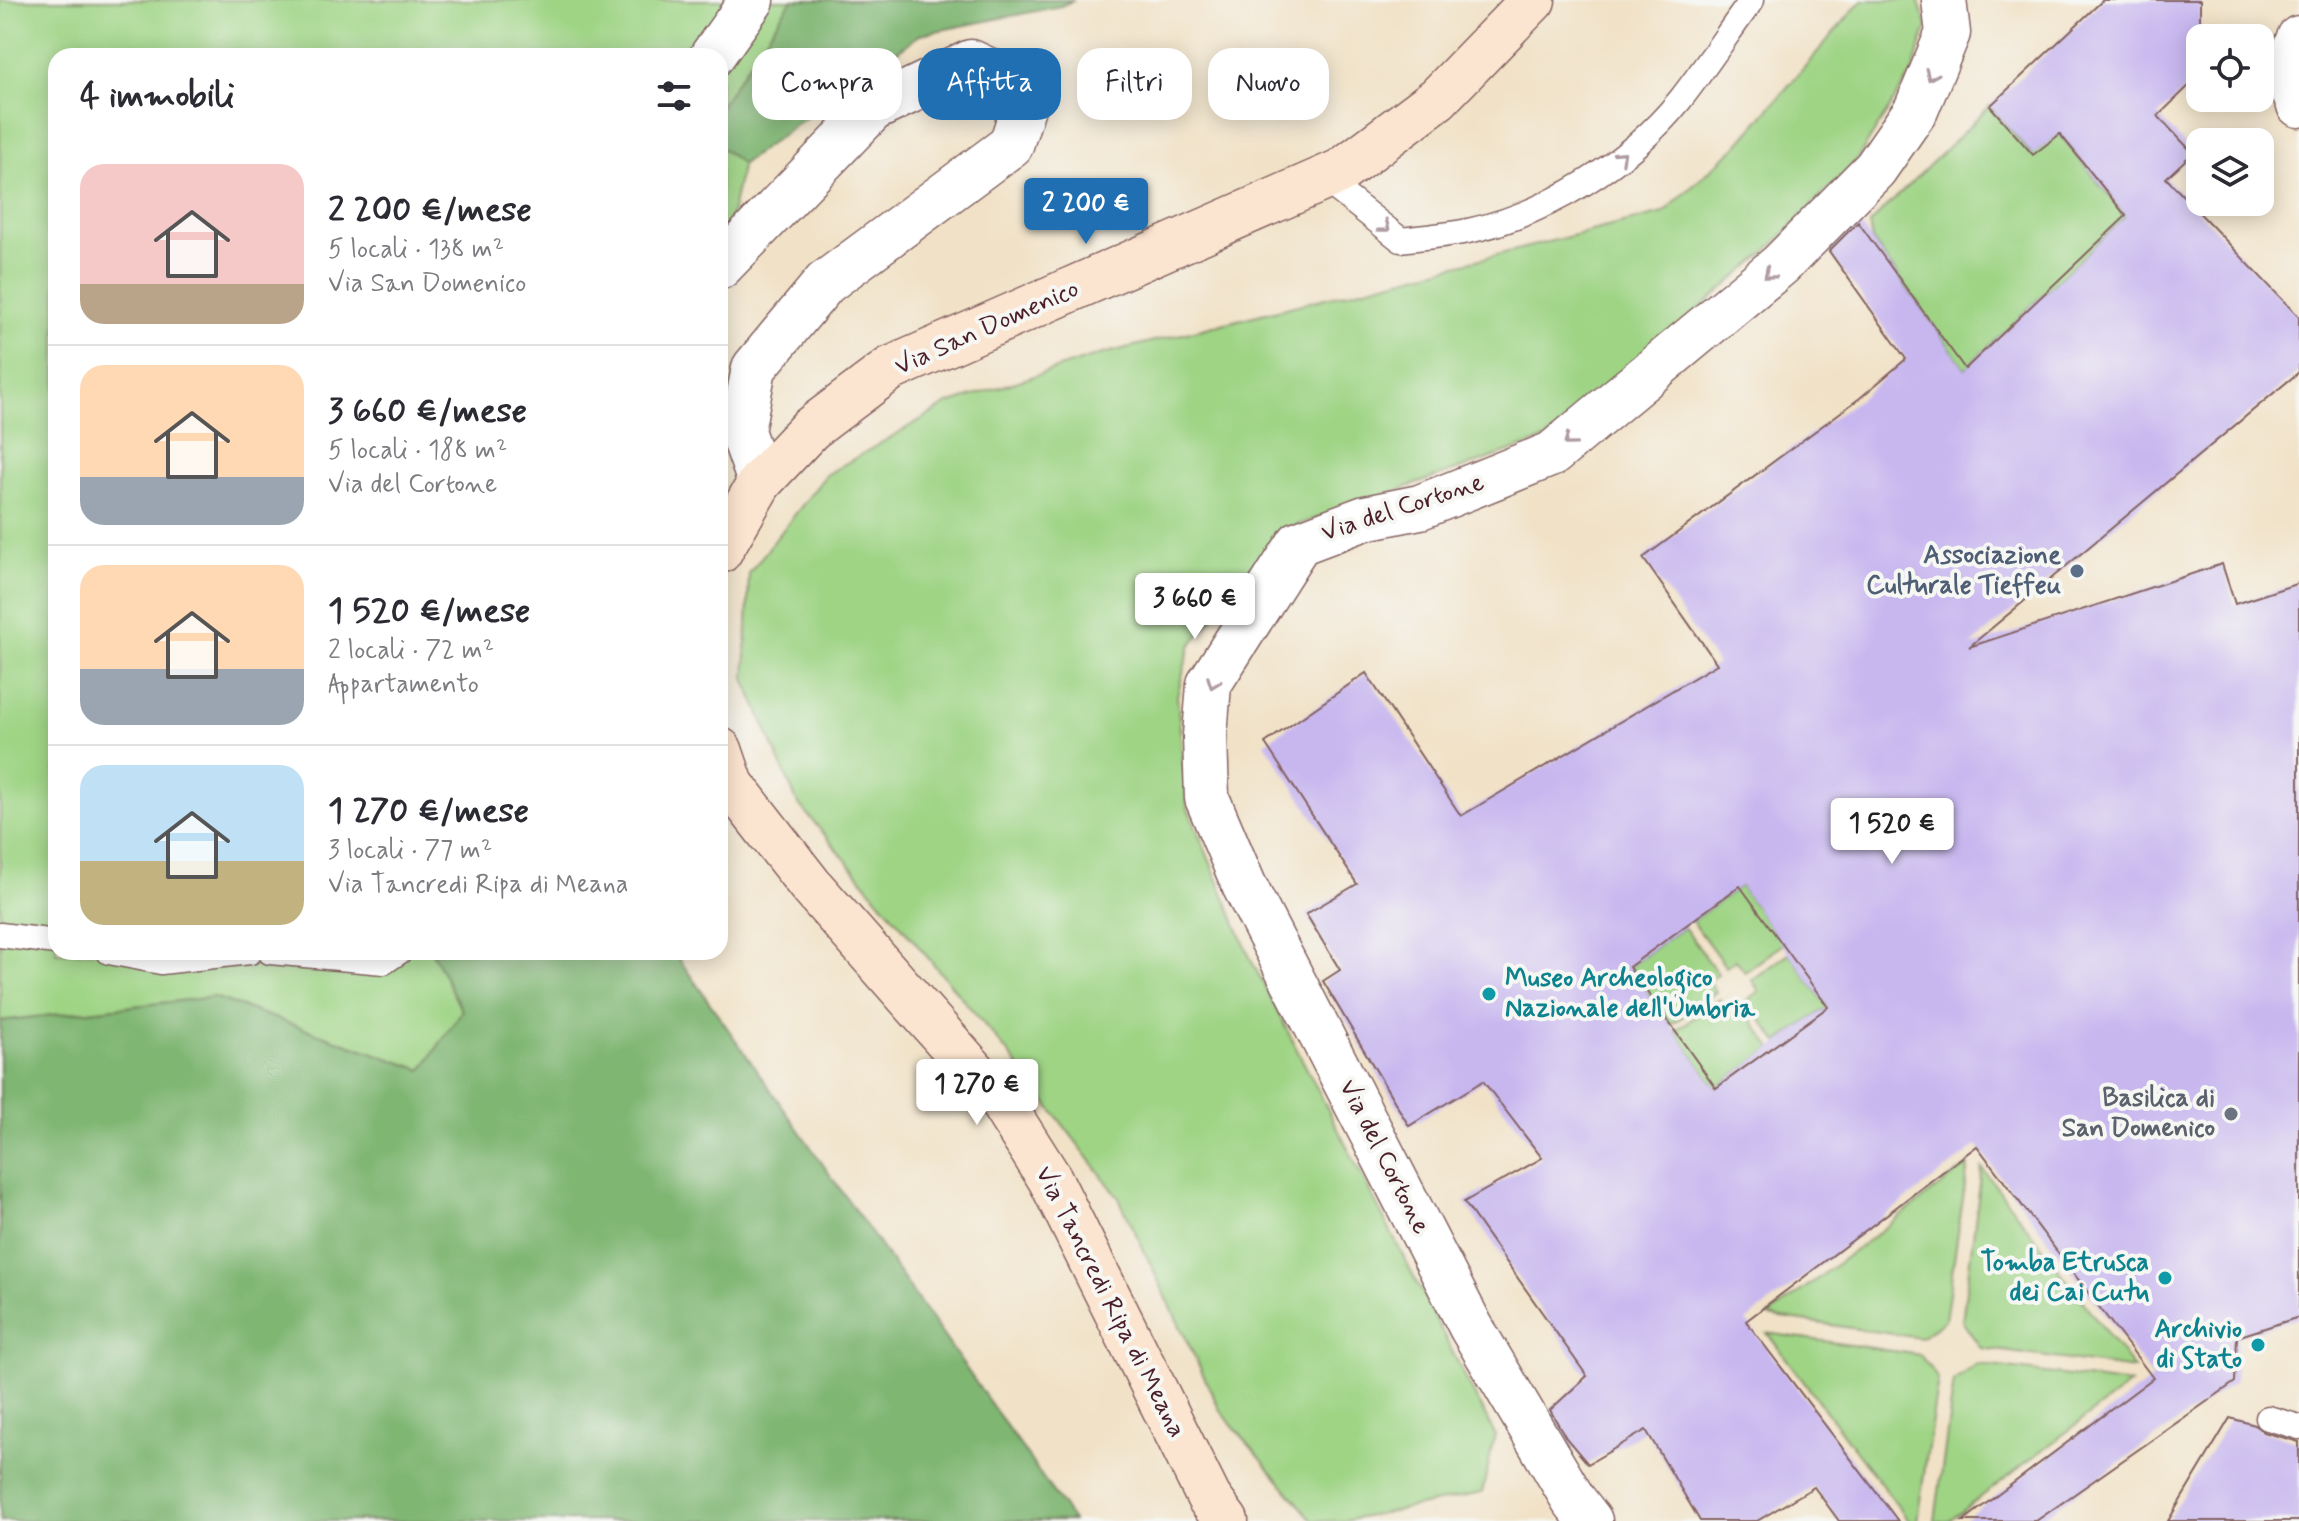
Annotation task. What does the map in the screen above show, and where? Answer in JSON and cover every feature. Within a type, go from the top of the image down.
[{"type":"main road","name":"Via San Domenico","points":[[728,537],[760,482],[810,429],[890,369],[1341,171],[1438,98],[1533,0]]},
{"type":"main road","name":"Via Tancredi Ripa di Meana","points":[[728,773],[732,785],[810,885],[1002,1103],[1050,1179],[1209,1498],[1226,1521]]},
{"type":"street","points":[[718,48],[752,0]]},
{"type":"street","name":"Via del Cortone","points":[[1590,1521],[1573,1499],[1471,1327],[1244,885],[1207,798],[1205,736],[1209,684],[1299,543],[1365,518],[1420,507],[1552,454],[1780,265],[1875,169],[1916,110],[1948,33],[1944,0]]},
{"type":"street","points":[[2299,38],[2286,70],[2299,105]]},
{"type":"street","points":[[728,259],[873,109],[971,62],[1003,77],[1024,104],[1011,145],[825,283],[754,368],[742,431],[760,482]]},
{"type":"lane","points":[[1324,179],[1401,240],[1470,231],[1526,213],[1609,167],[1664,117],[1752,0]]},
{"type":"lane","points":[[0,935],[48,941]]},
{"type":"lane","points":[[151,960],[179,960]]},
{"type":"lane","points":[[361,960],[387,960]]},
{"type":"lane","points":[[2268,1418],[2299,1427]]},
{"type":"green space","points":[[0,0],[792,0],[759,48],[752,48],[752,59],[728,94],[728,48],[48,48],[48,960],[436,960],[462,1011],[422,1070],[214,997],[0,1021]]},
{"type":"green space","points":[[792,0],[1074,0],[1061,6],[921,34],[902,48],[759,48]]},
{"type":"green space","points":[[1862,0],[1918,0],[1927,26],[1912,73],[1856,161],[1766,252],[1546,439],[1288,528],[1190,646],[1177,696],[1187,806],[1251,960],[1495,1435],[1482,1493],[1345,1521],[1313,1521],[1220,1410],[1119,1198],[1009,1054],[797,802],[745,679],[749,573],[826,475],[948,404],[1099,355],[1663,213],[1737,146]]},
{"type":"green space","points":[[752,59],[752,120],[803,120],[742,164],[728,153],[728,94]]},
{"type":"green space","points":[[1990,106],[2032,155],[2059,134],[2126,216],[1965,369],[1872,240],[1869,224]]},
{"type":"green space","points":[[728,153],[742,164],[728,229]]},
{"type":"green space","points":[[1740,886],[1783,944],[1745,972],[1736,960],[1726,967],[1692,921]]},
{"type":"green space","points":[[1684,927],[1718,974],[1708,980],[1716,992],[1671,1025],[1629,967]]},
{"type":"green space","points":[[1789,953],[1828,1007],[1778,1042],[1747,1000],[1759,991],[1752,980]]},
{"type":"green space","points":[[436,960],[680,960],[1073,1521],[0,1521],[0,1021],[214,997],[422,1070],[462,1011]]},
{"type":"green space","points":[[1720,999],[1728,1010],[1739,1003],[1772,1048],[1716,1088],[1675,1031]]},
{"type":"green space","points":[[1968,1165],[1945,1320],[1921,1338],[1768,1316]]},
{"type":"green space","points":[[1982,1168],[2134,1369],[1981,1348],[1962,1321]]},
{"type":"green space","points":[[1767,1333],[1920,1355],[1938,1379],[1917,1521],[1909,1521]]},
{"type":"green space","points":[[1977,1364],[2130,1384],[1949,1521],[1935,1521],[1954,1381]]},
{"type":"building","name":"Museo Archeologico Nazionale dell'Umbria","points":[[2103,0],[2200,0],[2200,24],[2186,24],[2186,89],[2158,116],[2186,146],[2186,159],[2166,178],[2186,199],[2186,216],[2202,216],[2299,317],[2299,372],[1969,647],[2222,564],[2235,604],[2299,583],[2299,1317],[2237,1337],[2235,1382],[2036,1521],[1963,1521],[2153,1378],[1977,1146],[1746,1321],[1898,1521],[1839,1521],[1814,1487],[1757,1521],[1700,1521],[1646,1430],[1588,1464],[1566,1438],[1550,1410],[1587,1376],[1464,1202],[1542,1158],[1483,1081],[1409,1126],[1323,981],[1340,970],[1306,914],[1357,884],[1265,743],[1366,673],[1461,816],[1717,664],[1643,558],[1860,398],[1906,359],[1829,251],[1858,222],[1965,369],[2126,216],[2060,134],[2033,155],[1990,106]],"holes":[[[1740,886],[1828,1007],[1716,1088],[1629,967]]]},
{"type":"building","points":[[2230,1418],[2299,1442],[2299,1521],[2168,1521]]},
{"type":"place","name":"Associazione Culturale Tieffeu","points":[[2077,571]]},
{"type":"place","name":"Museo Archeologico Nazionale dell'Umbria","points":[[1489,994]]},
{"type":"place","name":"Basilica di San Domenico","points":[[2231,1114]]},
{"type":"place","name":"Tomba Etrusca dei Cai Cutu","points":[[2165,1278]]},
{"type":"place","name":"Archivio di Stato","points":[[2258,1345]]}]
